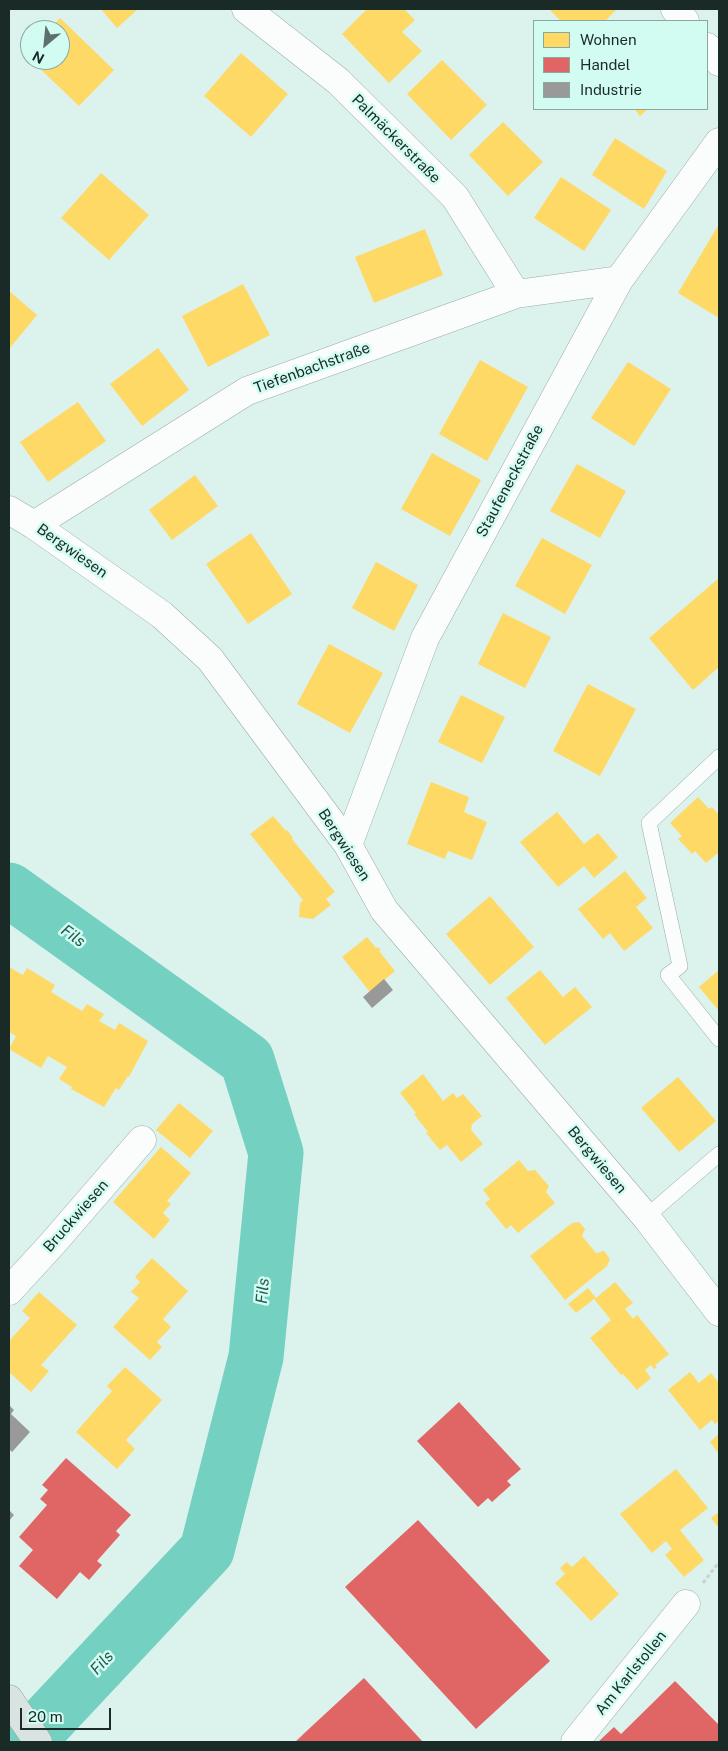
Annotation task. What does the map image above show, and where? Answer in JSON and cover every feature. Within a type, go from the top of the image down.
[{"type":"main road","points":[[13,1704],[38,1742]]},
{"type":"street","name":"Palmäckerstraße","points":[[246,9],[338,81],[455,197],[516,294]]},
{"type":"street","points":[[675,9],[684,20]]},
{"type":"street","points":[[708,48],[719,62]]},
{"type":"street","name":"Staufeneckstraße","points":[[348,844],[425,638],[619,280],[719,142]]},
{"type":"street","name":"Tiefenbachstraße","points":[[34,525],[247,392],[516,294],[619,280]]},
{"type":"street","name":"Bergwiesen","points":[[9,510],[34,525],[162,615],[210,659],[348,844],[384,910],[646,1217],[719,1312]]},
{"type":"street","name":"Bruckwiesen","points":[[9,1291],[142,1140]]},
{"type":"street","name":"Am Karlstollen","points":[[575,1742],[686,1604]]},
{"type":"lane","points":[[719,757],[649,823],[680,966],[668,975],[719,1039]]},
{"type":"lane","points":[[646,1217],[719,1154]]},
{"type":"building: Wohnen","points":[[101,9],[138,9],[117,28]]},
{"type":"building: Wohnen","points":[[367,9],[404,9],[415,20],[402,32],[422,51],[389,83],[342,34]]},
{"type":"building: Wohnen","points":[[549,9],[616,10],[606,20],[560,20]]},
{"type":"building: Wohnen","points":[[70,28],[114,70],[79,106],[41,70],[70,70]]},
{"type":"building: Wohnen","points":[[241,53],[288,94],[251,137],[204,96]]},
{"type":"building: Wohnen","points":[[442,60],[487,105],[451,140],[407,94]]},
{"type":"building: Wohnen","points":[[635,110],[647,110],[640,116]]},
{"type":"building: Wohnen","points":[[503,122],[543,162],[508,196],[469,155]]},
{"type":"building: Wohnen","points":[[615,138],[667,171],[644,209],[592,175]]},
{"type":"building: Wohnen","points":[[101,173],[149,215],[109,260],[61,218]]},
{"type":"building: Wohnen","points":[[561,177],[611,210],[584,251],[534,218]]},
{"type":"building: Wohnen","points":[[719,224],[719,318],[678,293]]},
{"type":"building: Wohnen","points":[[425,229],[443,275],[374,303],[355,257]]},
{"type":"building: Wohnen","points":[[243,284],[270,335],[208,367],[182,316]]},
{"type":"building: Wohnen","points":[[9,291],[37,315],[9,349]]},
{"type":"building: Wohnen","points":[[158,348],[189,390],[142,426],[110,384]]},
{"type":"building: Wohnen","points":[[480,360],[528,387],[487,461],[439,434]]},
{"type":"building: Wohnen","points":[[628,362],[671,389],[634,446],[591,418]]},
{"type":"building: Wohnen","points":[[78,402],[106,441],[48,482],[20,442]]},
{"type":"building: Wohnen","points":[[432,453],[481,480],[450,536],[401,509]]},
{"type":"building: Wohnen","points":[[577,464],[626,491],[600,538],[550,511]]},
{"type":"building: Wohnen","points":[[195,475],[218,506],[172,540],[149,510]]},
{"type":"building: Wohnen","points":[[251,533],[292,594],[248,624],[206,564]]},
{"type":"building: Wohnen","points":[[542,538],[592,565],[565,614],[515,586]]},
{"type":"building: Wohnen","points":[[376,562],[418,585],[394,631],[352,608]]},
{"type":"building: Wohnen","points":[[719,578],[719,667],[693,690],[649,638]]},
{"type":"building: Wohnen","points":[[503,613],[551,637],[525,688],[478,664]]},
{"type":"building: Wohnen","points":[[329,644],[383,673],[350,733],[297,704]]},
{"type":"building: Wohnen","points":[[588,684],[636,709],[600,776],[553,751]]},
{"type":"building: Wohnen","points":[[461,695],[505,717],[482,763],[438,742]]},
{"type":"building: Wohnen","points":[[431,782],[469,797],[464,812],[487,822],[472,860],[448,851],[445,859],[407,844]]},
{"type":"building: Wohnen","points":[[698,797],[709,809],[712,807],[719,815],[719,852],[706,863],[695,851],[692,854],[678,839],[682,836],[670,823]]},
{"type":"building: Wohnen","points":[[557,812],[584,844],[598,833],[618,857],[594,878],[584,866],[558,887],[520,842]]},
{"type":"building: Wohnen","points":[[273,816],[287,830],[292,839],[335,892],[326,899],[331,905],[313,919],[299,917],[300,903],[303,900],[250,834]]},
{"type":"building: Wohnen","points":[[625,871],[647,898],[636,907],[653,928],[624,951],[610,933],[603,939],[578,909]]},
{"type":"building: Wohnen","points":[[490,896],[534,947],[490,985],[446,934]]},
{"type":"building: Wohnen","points":[[367,937],[376,948],[378,947],[381,950],[379,951],[395,971],[370,992],[342,957]]},
{"type":"building: Wohnen","points":[[9,967],[23,975],[27,968],[55,985],[51,992],[82,1011],[87,1004],[104,1014],[99,1021],[115,1030],[119,1023],[148,1041],[129,1077],[119,1090],[116,1088],[104,1107],[71,1089],[72,1087],[59,1079],[67,1067],[48,1056],[41,1068],[9,1049],[16,1036],[9,1032]]},
{"type":"building: Wohnen","points":[[540,970],[563,997],[575,987],[592,1007],[545,1045],[506,998]]},
{"type":"building: Wohnen","points":[[719,970],[719,1011],[699,987]]},
{"type":"building: Wohnen","points":[[423,1074],[443,1101],[453,1093],[457,1098],[463,1094],[482,1116],[472,1124],[471,1130],[483,1144],[461,1162],[447,1145],[440,1150],[426,1133],[428,1132],[414,1114],[416,1113],[400,1093]]},
{"type":"building: Wohnen","points":[[678,1077],[716,1121],[679,1152],[641,1108]]},
{"type":"building: Wohnen","points":[[179,1103],[213,1131],[190,1158],[156,1130]]},
{"type":"building: Wohnen","points":[[161,1147],[191,1173],[167,1201],[171,1204],[163,1213],[170,1220],[154,1239],[113,1202]]},
{"type":"building: Wohnen","points":[[519,1160],[528,1171],[535,1170],[549,1186],[546,1192],[555,1203],[518,1233],[511,1225],[506,1229],[485,1203],[490,1199],[483,1190]]},
{"type":"building: Wohnen","points":[[579,1222],[585,1229],[582,1236],[596,1253],[604,1251],[610,1259],[607,1266],[565,1300],[530,1256],[572,1223]]},
{"type":"building: Wohnen","points":[[152,1258],[188,1291],[163,1319],[171,1327],[157,1342],[162,1347],[150,1360],[113,1327],[139,1298],[131,1292],[140,1282],[135,1277]]},
{"type":"building: Wohnen","points":[[615,1282],[633,1303],[625,1309],[633,1319],[637,1315],[669,1354],[655,1365],[657,1367],[654,1369],[651,1365],[645,1370],[651,1378],[637,1390],[623,1374],[621,1375],[590,1338],[611,1320],[594,1299],[576,1313],[568,1304],[588,1288],[596,1298]]},
{"type":"building: Wohnen","points":[[39,1292],[77,1325],[41,1365],[49,1371],[31,1392],[9,1372],[9,1341],[30,1318],[22,1311]]},
{"type":"building: Wohnen","points":[[125,1367],[162,1400],[126,1440],[135,1449],[117,1469],[76,1432],[112,1391],[107,1386]]},
{"type":"building: Wohnen","points":[[690,1372],[699,1383],[711,1373],[719,1383],[719,1421],[715,1424],[712,1420],[700,1430],[668,1390]]},
{"type":"building: Wohnen","points":[[719,1434],[719,1454],[710,1442]]},
{"type":"building: Wohnen","points":[[676,1469],[708,1508],[680,1530],[704,1560],[684,1577],[665,1555],[672,1549],[666,1541],[652,1553],[620,1514]]},
{"type":"building: Wohnen","points":[[719,1512],[719,1528],[711,1518]]},
{"type":"building: Wohnen","points":[[584,1556],[619,1594],[591,1621],[555,1583],[565,1574],[560,1568],[567,1562],[572,1567]]},
{"type":"building: Handel","points":[[459,1402],[521,1469],[507,1481],[511,1485],[492,1502],[488,1498],[478,1507],[417,1441]]},
{"type":"building: Handel","points":[[66,1458],[131,1515],[116,1531],[120,1535],[97,1561],[102,1565],[89,1580],[80,1572],[57,1599],[19,1566],[33,1550],[19,1537],[47,1505],[40,1499],[48,1490],[42,1485]]},
{"type":"building: Handel","points":[[418,1520],[550,1661],[476,1729],[345,1587]]},
{"type":"building: Handel","points":[[364,1678],[423,1742],[295,1742],[312,1726]]},
{"type":"building: Handel","points":[[675,1681],[719,1725],[719,1742],[598,1742],[614,1727],[621,1734]]},
{"type":"building: Industrie","points":[[384,979],[393,990],[372,1008],[363,997]]},
{"type":"building: Industrie","points":[[9,1405],[14,1410],[11,1414],[30,1432],[12,1452],[9,1449]]},
{"type":"building: Industrie","points":[[9,1510],[14,1515],[9,1521]]},
{"type":"waterway","name":"Fils","points":[[9,890],[247,1060],[276,1153],[256,1357],[207,1550],[27,1742]]}]
